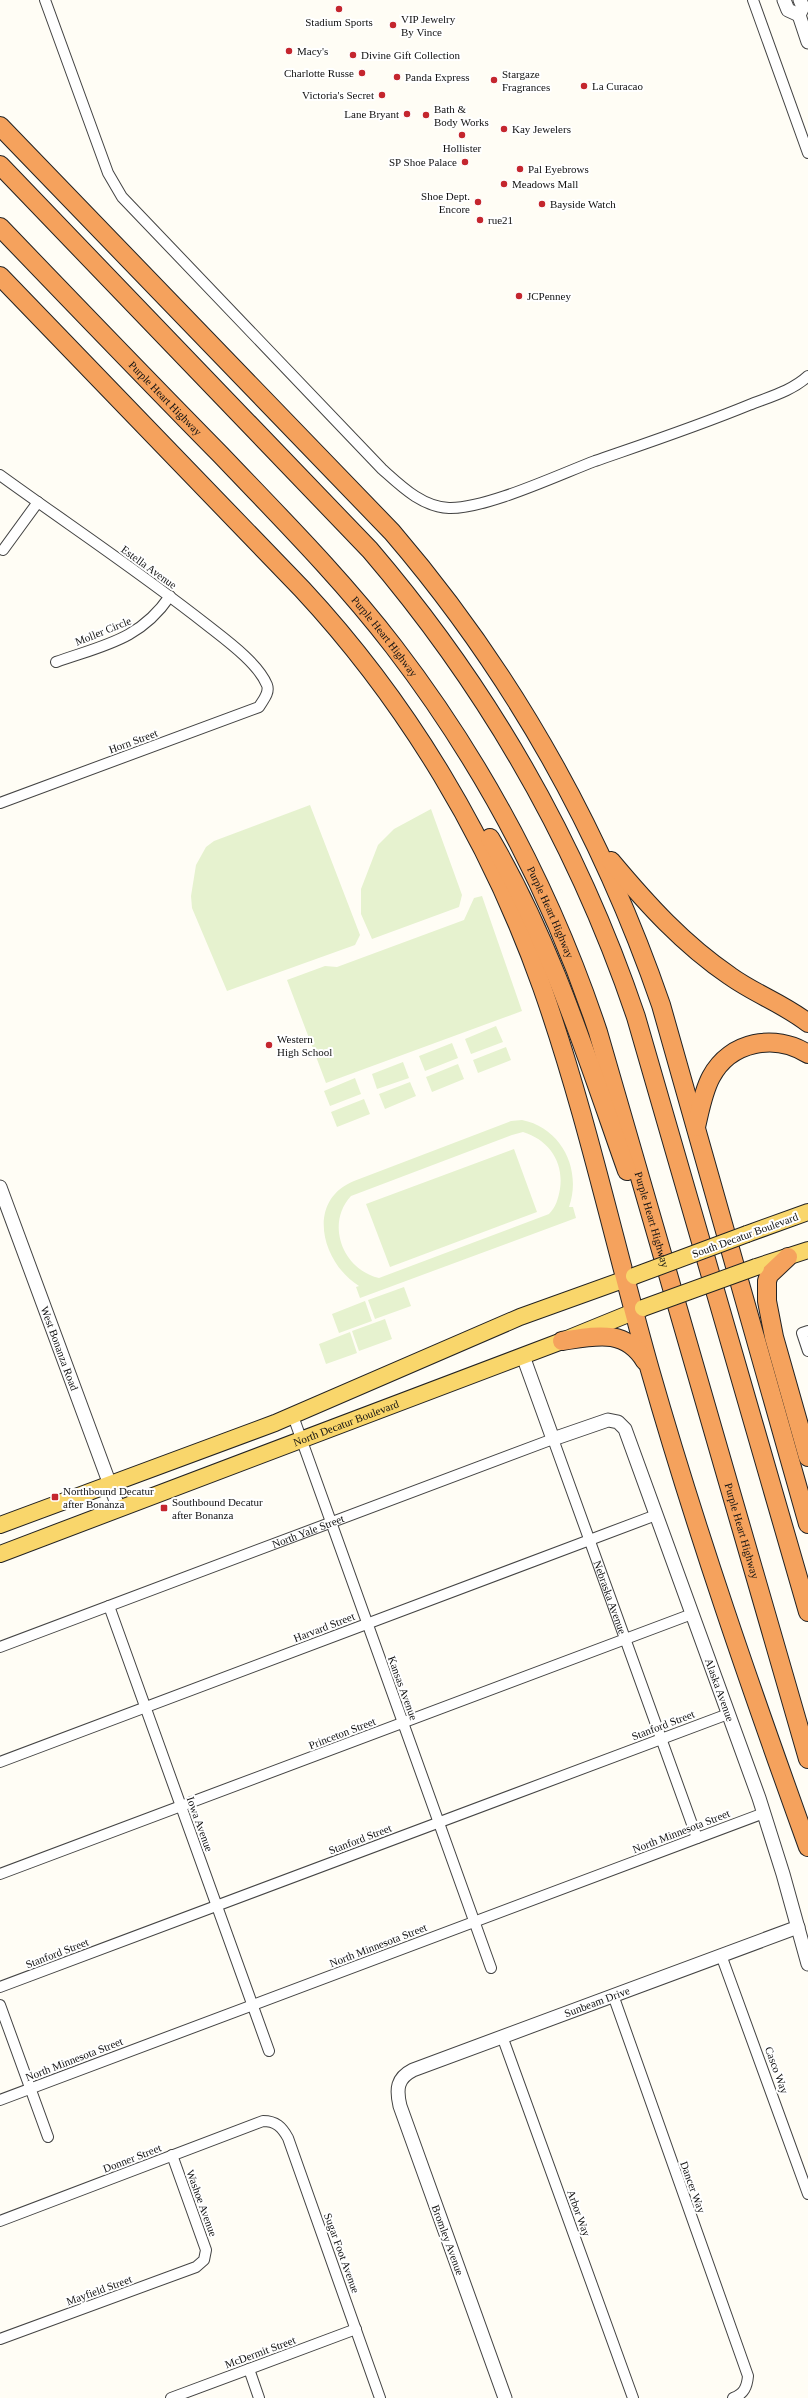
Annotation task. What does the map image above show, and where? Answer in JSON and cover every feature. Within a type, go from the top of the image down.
[{"type":"highway","points":[[0,119],[16,140]]},
{"type":"highway","points":[[0,126],[16,140],[356,493],[415,560],[458,615],[509,688],[563,778],[595,842],[626,911],[651,977],[676,1056],[808,1524]]},
{"type":"highway","points":[[0,165],[370,550],[425,618],[466,674],[530,777],[587,891],[636,1017],[808,1612]]},
{"type":"highway","name":"Purple Heart Highway","points":[[0,227],[338,579],[404,660],[470,757],[532,870],[580,982],[608,1066],[808,1759]]},
{"type":"highway","points":[[0,276],[316,603],[375,676],[436,765],[495,874],[534,965],[630,1278],[639,1310],[649,1367],[724,1610],[808,1847]]},
{"type":"highway","points":[[436,765],[461,791],[491,840],[516,886],[546,951],[575,1024],[691,1353]]},
{"type":"highway","points":[[595,842],[648,906],[696,951],[732,978],[808,1024]]},
{"type":"highway","points":[[696,1129],[708,1081],[716,1068],[731,1054],[745,1046],[765,1042],[786,1044],[808,1054]]},
{"type":"highway","points":[[788,1257],[769,1275],[767,1281],[767,1301],[774,1337],[808,1457]]},
{"type":"highway","points":[[562,1341],[600,1336],[622,1339],[638,1350],[649,1367]]},
{"type":"main road","name":"South Decatur Boulevard","points":[[630,1278],[808,1212]]},
{"type":"main road","points":[[788,1257],[808,1250]]},
{"type":"main road","name":"North Decatur Boulevard","points":[[0,1554],[523,1356],[639,1310],[756,1267],[788,1257]]},
{"type":"main road","points":[[0,1525],[293,1416],[515,1319],[630,1278]]},
{"type":"street","points":[[45,0],[105,166],[122,197],[382,469],[411,494],[427,503],[439,507],[456,508],[504,495],[722,416],[794,388],[808,376]]},
{"type":"street","points":[[753,0],[808,153]]},
{"type":"street","points":[[784,0],[788,10],[799,15]]},
{"type":"street","points":[[800,0],[803,7],[799,15],[808,42]]},
{"type":"street","name":"Estella Avenue","points":[[0,476],[170,596],[229,643],[259,672],[267,686],[267,694]]},
{"type":"street","points":[[3,550],[38,502]]},
{"type":"street","name":"Moller Circle","points":[[56,662],[128,636],[144,627],[161,610],[170,596]]},
{"type":"street","name":"Horn Street","points":[[0,803],[259,707],[267,694]]},
{"type":"street","name":"West Bonanza Road","points":[[0,1187],[119,1509]]},
{"type":"street","points":[[805,1332],[808,1351]]},
{"type":"street","name":"Nebraska Avenue","points":[[523,1356],[697,1838]]},
{"type":"street","name":"Kansas Avenue","points":[[293,1416],[491,1968]]},
{"type":"street","name":"North Yale Street","points":[[0,1647],[553,1439],[606,1420],[617,1421]]},
{"type":"street","name":"Alaska Avenue","points":[[617,1421],[627,1433],[764,1813],[808,1964]]},
{"type":"street","name":"Harvard Street","points":[[0,1762],[656,1515]]},
{"type":"street","name":"Iowa Avenue","points":[[109,1606],[269,2051]]},
{"type":"street","name":"Princeton Street","points":[[0,1874],[692,1614]]},
{"type":"street","name":"Stanford Street","points":[[0,1987],[728,1714]]},
{"type":"street","name":"North Minnesota Street","points":[[0,2100],[764,1813]]},
{"type":"street","name":"Sunbeam Drive","points":[[399,2081],[412,2070],[798,1927]]},
{"type":"street","name":"Casco Way","points":[[722,1955],[808,2194]]},
{"type":"street","name":"Dancer Way","points":[[613,1996],[748,2376],[747,2387],[733,2398]]},
{"type":"street","points":[[0,2005],[48,2138]]},
{"type":"street","name":"Arbor Way","points":[[502,2036],[633,2398]]},
{"type":"street","name":"Bromley Avenue","points":[[399,2081],[397,2089],[400,2106],[505,2398]]},
{"type":"street","name":"Donner Street","points":[[0,2221],[263,2121],[273,2121]]},
{"type":"street","name":"Sugar Foot Avenue","points":[[273,2121],[282,2128],[288,2138],[380,2398]]},
{"type":"street","name":"Washoe Avenue","points":[[172,2155],[206,2250],[204,2260]]},
{"type":"street","name":"Mayfield Street","points":[[0,2339],[196,2267],[204,2260]]},
{"type":"street","name":"McDermit Street","points":[[171,2398],[356,2329]]},
{"type":"street","points":[[249,2369],[259,2398]]},
{"type":"green space","points":[[310,805],[360,935],[355,945],[227,991],[192,908],[191,896],[196,865],[206,847],[214,841]]},
{"type":"green space","points":[[431,809],[462,895],[459,907],[372,939],[361,914],[361,889],[378,845],[394,829]]},
{"type":"green space","points":[[482,896],[522,1011],[326,1083],[287,980],[325,966],[337,967],[464,920],[474,898]]},
{"type":"green space","points":[[496,1026],[503,1042],[471,1054],[465,1039]]},
{"type":"green space","points":[[452,1043],[458,1058],[425,1071],[419,1056]]},
{"type":"green space","points":[[506,1047],[511,1060],[478,1073],[473,1060]]},
{"type":"green space","points":[[403,1062],[409,1078],[377,1089],[372,1074]]},
{"type":"green space","points":[[458,1064],[464,1079],[432,1092],[426,1077]]},
{"type":"green space","points":[[355,1078],[361,1094],[330,1106],[324,1091]]},
{"type":"green space","points":[[410,1082],[416,1096],[385,1109],[379,1094]]},
{"type":"green space","points":[[364,1099],[370,1114],[337,1127],[331,1112]]},
{"type":"green space","points":[[522,1120],[536,1125],[548,1132],[558,1141],[570,1165],[573,1179],[569,1207],[573,1207],[576,1218],[360,1298],[356,1287],[359,1286],[346,1276],[336,1263],[328,1248],[324,1232],[324,1217],[329,1203],[339,1190],[354,1181],[511,1121]],"holes":[[[523,1132],[540,1140],[553,1153],[560,1170],[560,1189],[555,1206],[549,1214],[379,1278],[366,1273],[356,1266],[347,1256],[339,1232],[339,1220],[343,1207],[351,1196],[512,1135]]]},
{"type":"green space","points":[[514,1149],[537,1212],[390,1267],[366,1204]]},
{"type":"green space","points":[[404,1287],[411,1306],[375,1319],[368,1300]]},
{"type":"green space","points":[[365,1301],[372,1321],[339,1333],[332,1314]]},
{"type":"green space","points":[[385,1319],[392,1339],[359,1351],[352,1331]]},
{"type":"green space","points":[[350,1332],[357,1353],[326,1364],[319,1344]]},
{"type":"place","name":"Stadium Sports","points":[[339,9]]},
{"type":"place","name":"VIP Jewelry By Vince","points":[[393,25]]},
{"type":"place","name":"Macy's","points":[[289,51]]},
{"type":"place","name":"Divine Gift Collection","points":[[353,55]]},
{"type":"place","name":"Charlotte Russe","points":[[362,73]]},
{"type":"place","name":"Panda Express","points":[[397,77]]},
{"type":"place","name":"Stargaze Fragrances","points":[[494,80]]},
{"type":"place","name":"La Curacao","points":[[584,86]]},
{"type":"place","name":"Victoria's Secret","points":[[382,95]]},
{"type":"place","name":"Lane Bryant","points":[[407,114]]},
{"type":"place","name":"Bath & Body Works","points":[[426,115]]},
{"type":"place","name":"Kay Jewelers","points":[[504,129]]},
{"type":"place","name":"Hollister","points":[[462,135]]},
{"type":"place","name":"SP Shoe Palace","points":[[465,162]]},
{"type":"place","name":"Pal Eyebrows","points":[[520,169]]},
{"type":"place","name":"Meadows Mall","points":[[504,184]]},
{"type":"place","name":"Shoe Dept. Encore","points":[[478,202]]},
{"type":"place","name":"Bayside Watch","points":[[542,204]]},
{"type":"place","name":"rue21","points":[[480,220]]},
{"type":"place","name":"JCPenney","points":[[519,296]]},
{"type":"place","name":"Western High School","points":[[269,1045]]},
{"type":"place","name":"Northbound Decatur after Bonanza","points":[[55,1497]]},
{"type":"place","name":"Southbound Decatur after Bonanza","points":[[164,1508]]}]
